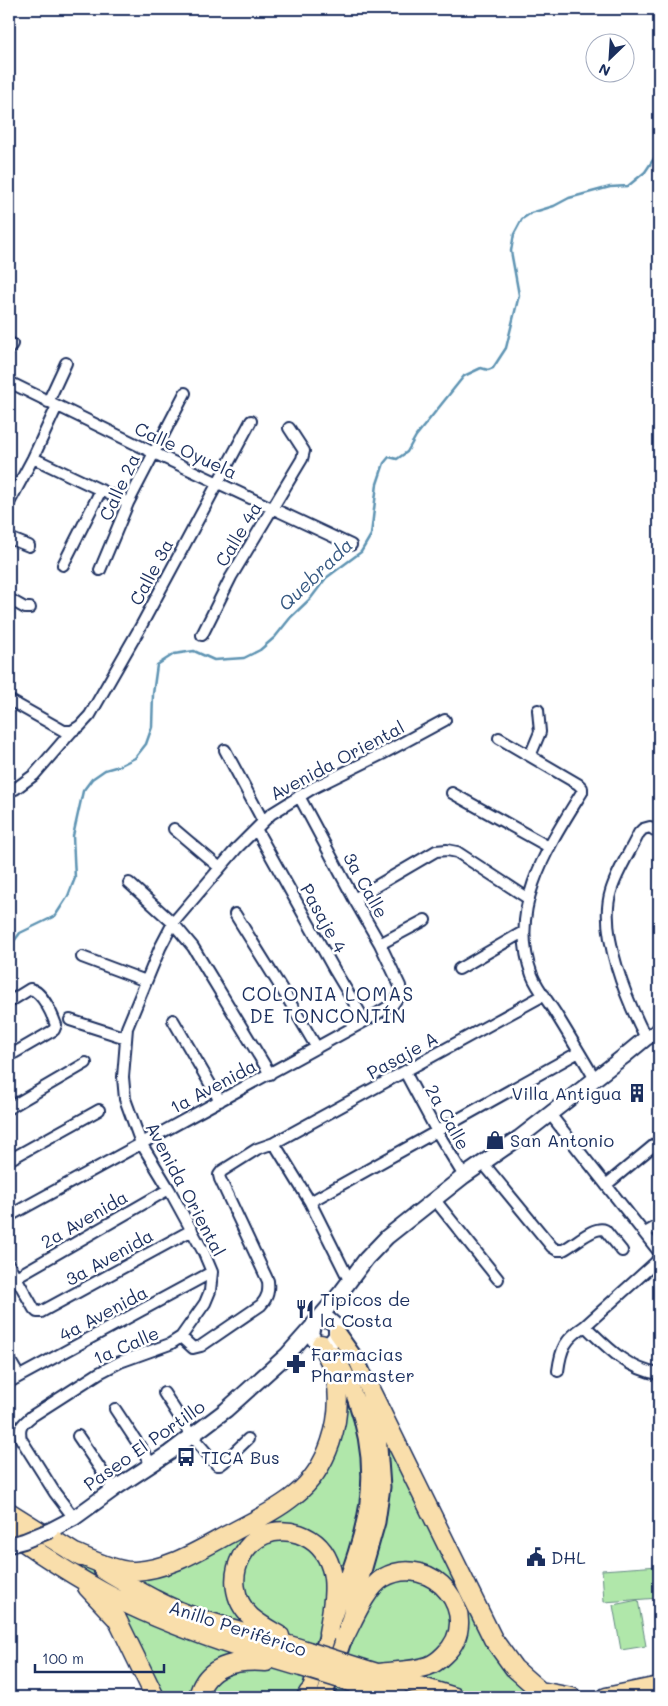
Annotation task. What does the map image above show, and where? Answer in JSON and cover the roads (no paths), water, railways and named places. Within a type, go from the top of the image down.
[{"type":"highway","points":[[70,1551],[118,1569],[133,1571],[160,1568],[181,1560],[276,1508],[294,1496],[310,1481],[323,1461],[333,1436],[337,1411],[336,1378],[321,1344]]},
{"type":"highway","points":[[367,1383],[494,1639],[514,1668],[540,1691],[572,1697]]},
{"type":"highway","name":"Anillo Periférico","points":[[9,1512],[70,1551],[140,1592],[169,1606],[198,1618],[301,1648],[359,1679],[398,1697]]},
{"type":"highway","points":[[301,1648],[251,1617],[242,1604],[237,1591],[235,1578],[238,1562],[248,1546],[267,1532],[287,1530],[311,1539],[325,1554],[332,1570],[336,1636]]},
{"type":"highway","name":"Anillo Periférico","points":[[9,1532],[76,1576],[128,1605],[177,1626],[296,1665],[359,1679],[379,1673],[455,1697]]},
{"type":"highway","points":[[336,1636],[368,1593],[381,1579],[395,1573],[410,1570],[437,1580],[447,1590],[456,1605],[459,1620],[458,1634],[450,1650],[429,1666],[379,1673]]},
{"type":"highway","points":[[76,1576],[117,1619],[155,1697]]},
{"type":"highway","points":[[198,1697],[207,1679],[216,1670],[229,1664],[245,1661],[296,1665]]},
{"type":"highway","points":[[359,1679],[382,1697]]},
{"type":"highway","points":[[606,1697],[659,1686]]},
{"type":"main road","name":"Paseo El Portillo","points":[[9,1545],[51,1530],[74,1518],[114,1489],[152,1465],[226,1410],[287,1355],[315,1324],[366,1259],[387,1237],[464,1176],[550,1114],[646,1038],[659,1031]]},
{"type":"main road","points":[[321,1344],[332,1341],[346,1286]]},
{"type":"main road","points":[[312,1696],[336,1636],[377,1522],[382,1487],[377,1422],[367,1383],[357,1362],[328,1320],[315,1324],[312,1336],[336,1358],[348,1380],[364,1424],[370,1459],[370,1489],[366,1518],[336,1636]]},
{"type":"main road","name":"Paseo El Portillo","points":[[287,1355],[321,1344]]},
{"type":"street","points":[[9,503],[33,458],[66,363]]},
{"type":"street","name":"Calle Oyuela","points":[[9,382],[154,453],[351,545]]},
{"type":"street","name":"Calle 2a","points":[[100,570],[128,503],[184,393]]},
{"type":"street","name":"Calle 3a","points":[[15,789],[34,776],[72,732],[90,715],[141,626],[251,421]]},
{"type":"street","name":"Calle 4a","points":[[202,635],[231,577],[302,459],[304,451],[289,428]]},
{"type":"street","points":[[33,458],[128,503]]},
{"type":"street","points":[[64,565],[101,490]]},
{"type":"street","points":[[9,538],[29,546]]},
{"type":"street","points":[[9,599],[24,608],[30,608]]},
{"type":"street","points":[[9,700],[64,731],[72,732]]},
{"type":"street","points":[[530,756],[540,732],[538,710]]},
{"type":"street","name":"Avenida Oriental","points":[[181,1337],[205,1303],[210,1291],[212,1272],[192,1230],[140,1143],[125,1099],[123,1077],[127,1028],[160,948],[173,924],[259,825],[298,796],[445,720]]},
{"type":"street","points":[[499,738],[582,788],[582,792],[541,863],[529,899],[523,932],[525,954],[533,977],[595,1079]]},
{"type":"street","name":"Pasaje 4","points":[[226,750],[259,825],[335,971],[365,1022]]},
{"type":"street","points":[[452,793],[549,847]]},
{"type":"street","name":"3a Calle","points":[[298,796],[380,944],[402,993]]},
{"type":"street","points":[[646,1038],[620,974],[610,938],[608,914],[610,893],[618,872],[639,833],[650,827],[659,833]]},
{"type":"street","points":[[174,829],[220,868]]},
{"type":"street","points":[[354,899],[436,851],[447,850],[457,852],[469,859],[529,899]]},
{"type":"street","points":[[129,883],[173,924],[193,947],[270,1074]]},
{"type":"street","points":[[235,914],[316,1048]]},
{"type":"street","points":[[380,944],[425,920]]},
{"type":"street","points":[[459,968],[523,932]]},
{"type":"street","points":[[82,958],[146,981]]},
{"type":"street","points":[[9,1002],[30,989],[35,990],[56,1025],[54,1030],[9,1056]]},
{"type":"street","name":"1a Avenida","points":[[9,1216],[365,1022],[393,1004],[402,993]]},
{"type":"street","name":"Pasaje A","points":[[274,1143],[544,995]]},
{"type":"street","points":[[70,1020],[126,1038]]},
{"type":"street","points":[[172,1020],[220,1101]]},
{"type":"street","points":[[310,1202],[436,1130],[579,1052]]},
{"type":"street","points":[[9,1107],[86,1063]]},
{"type":"street","name":"2a Calle","points":[[405,1072],[436,1130],[464,1176]]},
{"type":"street","points":[[9,1160],[99,1110]]},
{"type":"street","points":[[550,1114],[659,1252]]},
{"type":"street","points":[[606,1185],[659,1141]]},
{"type":"street","points":[[274,1143],[310,1202],[346,1286]]},
{"type":"street","name":"1a Calle","points":[[74,1518],[55,1493],[21,1438],[19,1431],[23,1424],[32,1416],[99,1372],[120,1362],[170,1344],[181,1337],[190,1346],[196,1348],[261,1305],[269,1291],[268,1281],[220,1175],[222,1171],[257,1149],[274,1143]]},
{"type":"street","points":[[483,1163],[552,1247],[557,1250],[563,1250],[595,1229],[601,1228],[605,1230],[622,1251]]},
{"type":"street","name":"2a Avenida","points":[[16,1277],[169,1189]]},
{"type":"street","points":[[434,1200],[498,1279]]},
{"type":"street","points":[[645,1234],[659,1225]]},
{"type":"street","name":"3a Avenida","points":[[16,1277],[34,1309],[41,1312],[192,1230]]},
{"type":"street","points":[[558,1371],[562,1350],[573,1333],[584,1326],[656,1262],[659,1256]]},
{"type":"street","points":[[9,1265],[16,1277]]},
{"type":"street","name":"4a Avenida","points":[[9,1382],[212,1272]]},
{"type":"street","points":[[584,1326],[618,1357],[642,1370],[659,1374]]},
{"type":"street","points":[[9,1360],[19,1376]]},
{"type":"street","points":[[164,1393],[191,1435],[217,1465],[224,1462],[248,1439]]},
{"type":"street","points":[[115,1409],[152,1465]]},
{"type":"street","points":[[78,1436],[114,1489]]},
{"type":"waterway","name":"Quebrada","points":[[9,948],[20,933],[55,916],[68,896],[75,878],[73,836],[83,791],[92,779],[105,770],[135,758],[146,744],[152,727],[153,694],[157,665],[174,654],[194,651],[214,660],[244,658],[260,650],[275,637],[291,617],[311,598],[326,578],[361,552],[371,535],[377,484],[384,463],[389,457],[397,459],[407,452],[416,436],[464,376],[481,368],[488,370],[493,368],[506,348],[519,295],[511,251],[514,234],[522,219],[531,213],[554,206],[569,198],[610,187],[628,186],[645,172],[659,151]]},
{"type":"place","name":"Villa Antigua","points":[[637,1093]]},
{"type":"place","name":"San Antonio","points":[[495,1140]]},
{"type":"place","name":"Tipicos de la Costa","points":[[305,1309]]},
{"type":"place","name":"Farmacias Pharmaster","points":[[296,1364]]},
{"type":"place","name":"TICA Bus","points":[[186,1457]]},
{"type":"place","name":"DHL","points":[[536,1557]]},
{"type":"district","name":"COLONIA LOMAS DE TONCONTÍN","points":[[328,1004]]}]
